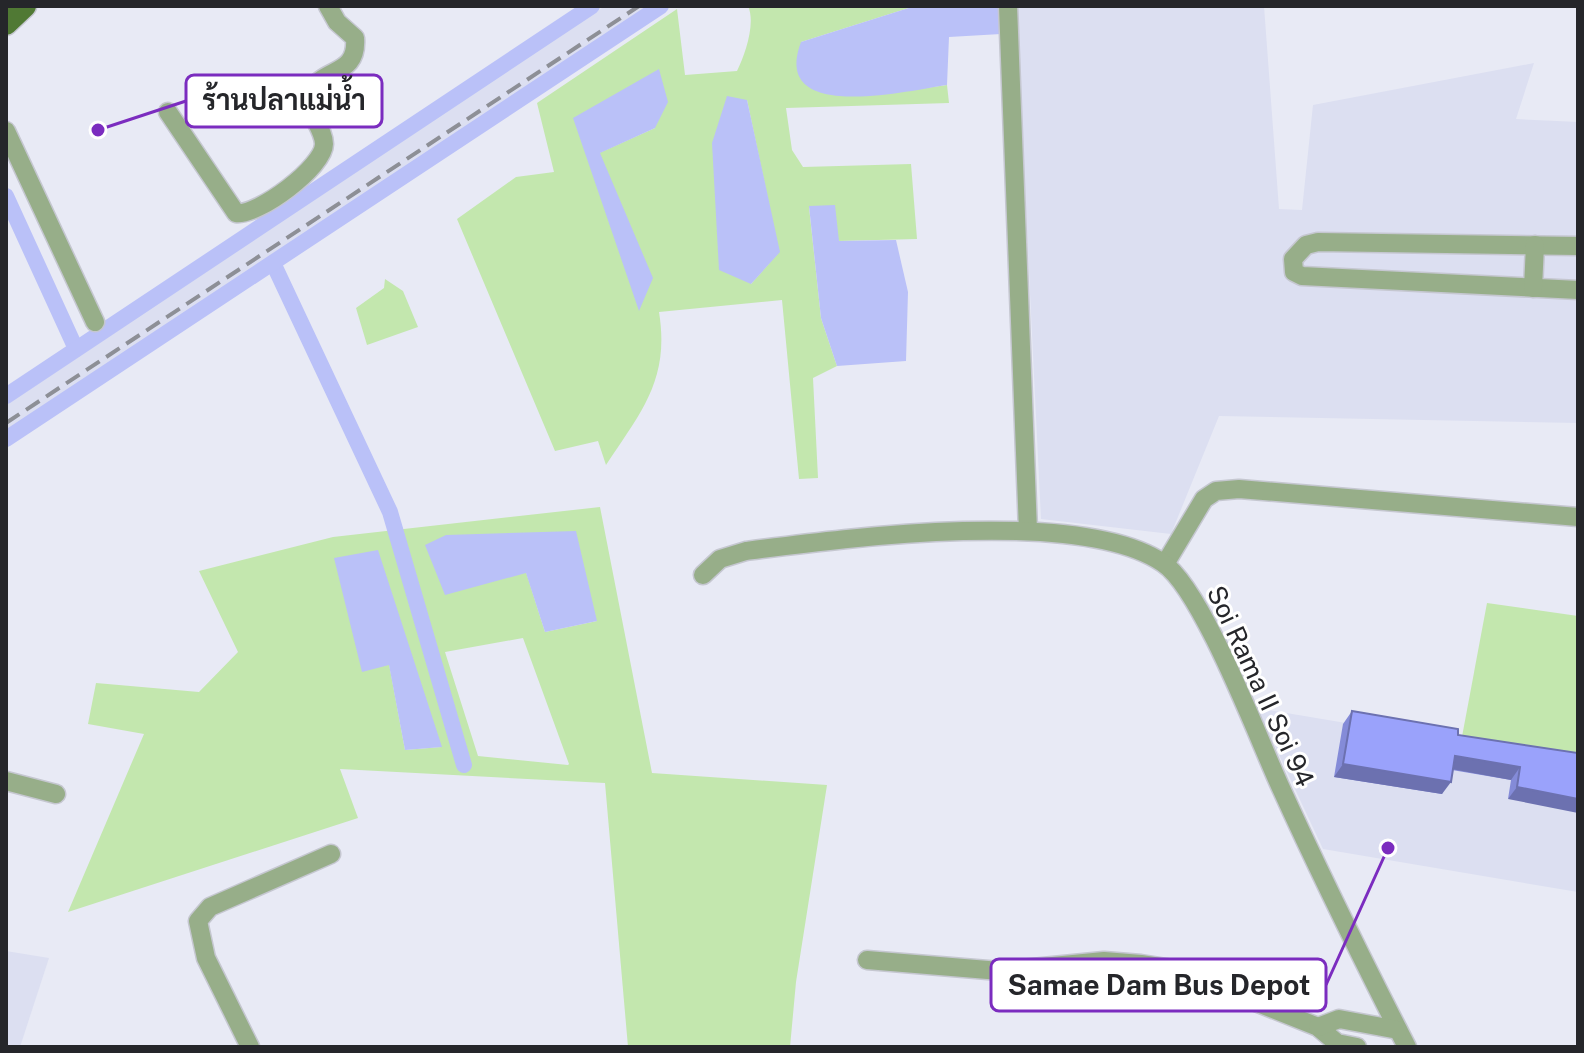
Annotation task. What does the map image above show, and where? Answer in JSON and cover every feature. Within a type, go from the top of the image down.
[{"type":"main road","points":[[6,24],[25,6]]},
{"type":"street","points":[[168,112],[236,213],[255,211],[320,160],[324,143],[310,107],[309,95],[313,88],[350,63],[356,51],[355,38],[337,22],[328,6]]},
{"type":"street","points":[[1008,6],[1028,531]]},
{"type":"street","points":[[6,131],[95,322]]},
{"type":"street","points":[[1578,246],[1318,242],[1306,245],[1293,259],[1294,272],[1302,276],[1578,290]]},
{"type":"street","points":[[1533,288],[1535,245]]},
{"type":"street","points":[[703,575],[720,559],[746,551],[949,533],[1028,531],[1121,546],[1165,564],[1204,499],[1216,491],[1239,489],[1578,517]]},
{"type":"street","name":"Soi Rama II Soi 94","points":[[1165,564],[1178,576],[1211,634],[1280,787],[1403,1039]]},
{"type":"street","points":[[6,781],[56,794]]},
{"type":"street","points":[[250,1047],[206,958],[198,921],[210,907],[331,854]]},
{"type":"street","points":[[867,960],[1000,971],[1104,961],[1173,969],[1318,1027],[1337,1043],[1357,1047]]},
{"type":"street","points":[[1318,1027],[1339,1019],[1403,1039]]},
{"type":"shaded area","points":[[605,6],[653,6],[6,433],[6,405]]},
{"type":"shaded area","points":[[1016,6],[1264,6],[1279,209],[1302,210],[1313,105],[1534,63],[1516,119],[1578,122],[1578,423],[1219,416],[1171,534],[1041,519]]},
{"type":"shaded area","points":[[1257,708],[1578,762],[1578,892],[1323,849]]},
{"type":"shaded area","points":[[6,951],[49,958],[20,1047],[6,1047]]},
{"type":"green space","points":[[748,6],[915,6],[801,42],[876,95],[947,85],[949,103],[786,108],[792,150],[803,167],[911,164],[917,239],[838,241],[809,207],[821,318],[837,366],[813,378],[818,478],[799,479],[782,300],[659,312],[660,357],[650,394],[606,465],[598,441],[555,451],[457,219],[516,177],[554,172],[537,103],[677,9],[685,75],[737,71],[748,39]],"holes":[[[747,100],[779,252],[751,284]],[[574,118],[655,128],[599,153],[639,309]]]},
{"type":"green space","points":[[385,279],[403,291],[418,327],[367,345],[356,308],[384,288]]},
{"type":"green space","points":[[600,507],[652,773],[827,785],[796,982],[790,1047],[628,1047],[605,783],[340,769],[358,818],[68,912],[144,734],[88,724],[96,683],[199,692],[238,652],[199,571],[333,537]],"holes":[[[526,572],[597,621],[545,632]],[[523,638],[569,764],[478,756],[445,652]],[[389,664],[441,747],[405,750]]]},
{"type":"green space","points":[[1487,603],[1578,616],[1578,762],[1461,742]]},
{"type":"water","points":[[915,6],[1001,6],[1001,34],[949,37],[947,85],[875,96],[847,96],[823,93],[805,84],[797,68],[801,42]]},
{"type":"water","points":[[659,69],[668,102],[655,128],[600,153],[653,278],[639,311],[573,118]]},
{"type":"water","points":[[727,96],[747,100],[780,252],[751,284],[719,270],[712,143]]},
{"type":"water","points":[[835,205],[839,241],[896,240],[908,292],[906,361],[837,366],[821,318],[809,206]]},
{"type":"water","points":[[576,531],[597,621],[545,632],[526,573],[445,595],[425,545],[446,535]]},
{"type":"water","points":[[378,550],[442,747],[405,750],[389,665],[362,672],[334,558]]},
{"type":"building","points":[[1352,711],[1458,729],[1458,735],[1578,753],[1578,799],[1517,787],[1520,767],[1455,756],[1451,782],[1343,764]]},
{"type":"waterway","points":[[6,396],[592,6]]},
{"type":"waterway","points":[[6,439],[661,6]]},
{"type":"waterway","points":[[6,196],[76,349]]},
{"type":"waterway","points":[[273,263],[390,512],[464,765]]},
{"type":"railway","points":[[6,423],[639,6]]},
{"type":"place","name":"ร้านปลาแม่น้ำ","points":[[98,130]]},
{"type":"place","name":"Samae Dam Bus Depot","points":[[1388,848]]}]
